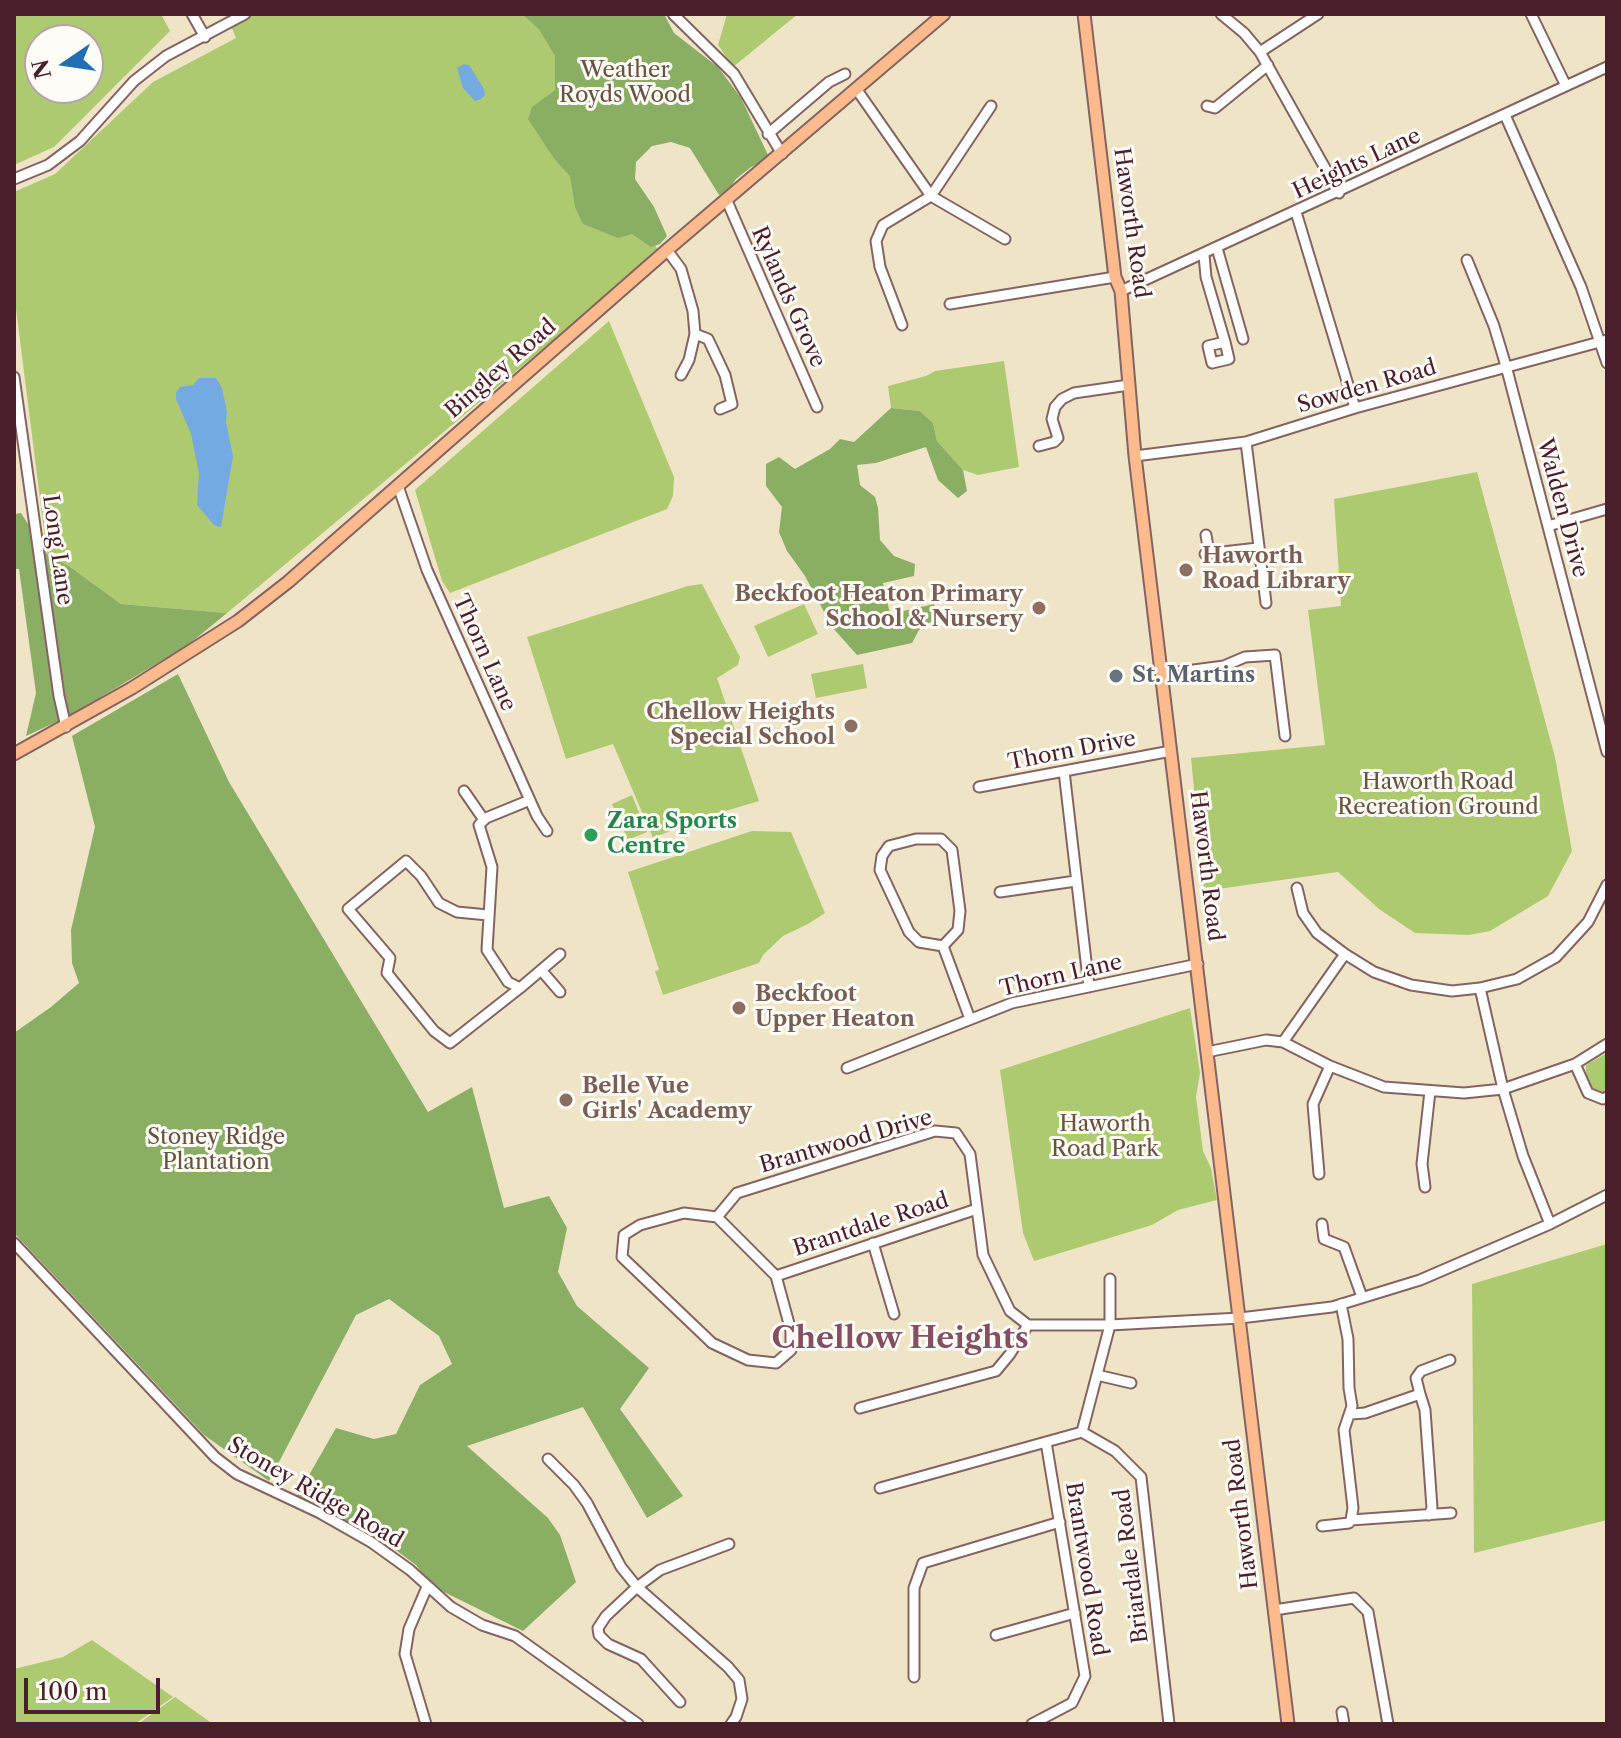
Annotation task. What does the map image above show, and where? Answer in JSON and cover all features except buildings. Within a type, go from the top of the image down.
[{"type":"main road","name":"Bingley Road","points":[[14,754],[66,727],[238,621],[288,582],[667,250],[944,14]]},
{"type":"main road","name":"Haworth Road","points":[[1084,14],[1115,277],[1121,291],[1135,456],[1288,1724]]},
{"type":"street","points":[[192,14],[205,37]]},
{"type":"street","points":[[14,179],[48,165],[80,141],[145,73],[166,56],[245,14]]},
{"type":"street","points":[[673,14],[734,74],[782,154]]},
{"type":"street","points":[[1221,14],[1244,33],[1260,52],[1339,193]]},
{"type":"street","points":[[1260,52],[1318,14]]},
{"type":"street","points":[[1531,14],[1566,86]]},
{"type":"street","points":[[1207,106],[1215,108],[1268,65]]},
{"type":"street","name":"Heights Lane","points":[[1121,291],[1607,67]]},
{"type":"street","points":[[768,134],[829,82],[845,74]]},
{"type":"street","points":[[857,90],[931,196],[1005,239]]},
{"type":"street","points":[[902,325],[880,267],[876,241],[883,225],[931,196],[991,106]]},
{"type":"street","points":[[1505,115],[1604,341],[1607,363]]},
{"type":"street","name":"Rylands Grove","points":[[727,201],[817,407]]},
{"type":"street","points":[[1296,212],[1355,408]]},
{"type":"street","points":[[1217,248],[1243,339]]},
{"type":"street","points":[[667,250],[681,269],[687,284],[695,334],[689,360],[681,375]]},
{"type":"street","points":[[1204,255],[1206,277],[1225,342]]},
{"type":"street","name":"Walden Drive","points":[[1467,260],[1494,326],[1506,366],[1607,752]]},
{"type":"street","points":[[950,304],[1115,277]]},
{"type":"street","points":[[695,334],[708,339],[725,375],[732,404],[720,409]]},
{"type":"street","name":"Sowden Road","points":[[1135,456],[1246,442],[1355,408],[1604,341]]},
{"type":"street","name":"Long Lane","points":[[14,377],[60,705],[66,727]]},
{"type":"street","points":[[1039,446],[1064,437],[1052,419],[1055,407],[1062,399],[1074,393],[1129,385]]},
{"type":"street","points":[[1246,442],[1266,603]]},
{"type":"street","name":"Thorn Lane","points":[[398,486],[427,570],[530,800],[547,831]]},
{"type":"street","points":[[1548,526],[1607,509]]},
{"type":"street","points":[[1206,535],[1207,553],[1258,548]]},
{"type":"street","points":[[1163,674],[1224,666],[1245,657],[1275,655],[1285,736]]},
{"type":"street","name":"Thorn Drive","points":[[979,787],[1171,751]]},
{"type":"street","points":[[1064,771],[1089,987]]},
{"type":"street","points":[[464,791],[484,820]]},
{"type":"street","points":[[520,988],[508,982],[487,950],[492,867],[479,825],[530,800]]},
{"type":"street","points":[[916,839],[941,839],[952,850],[960,911],[958,930],[943,946],[919,942],[909,932],[880,870],[882,856],[889,846],[916,839]]},
{"type":"street","points":[[488,915],[457,912],[439,903],[421,876],[406,861],[348,909],[390,958],[387,973],[434,1031],[450,1043],[560,954]]},
{"type":"street","points":[[1000,892],[1076,881]]},
{"type":"street","points":[[1297,888],[1303,913],[1317,933],[1345,954],[1374,972],[1411,985],[1452,991],[1517,979],[1556,957],[1603,906],[1607,885]]},
{"type":"street","points":[[943,946],[970,1019]]},
{"type":"street","points":[[1283,1042],[1345,954]]},
{"type":"street","name":"Thorn Lane","points":[[847,1068],[1012,1003],[1198,964]]},
{"type":"street","points":[[541,970],[560,992]]},
{"type":"street","points":[[1480,988],[1503,1089],[1523,1156],[1550,1224]]},
{"type":"street","points":[[1207,1052],[1266,1040],[1283,1042],[1330,1066],[1384,1087],[1464,1093],[1503,1089],[1575,1064],[1607,1044]]},
{"type":"street","points":[[1575,1064],[1588,1093],[1603,1099],[1607,1097]]},
{"type":"street","points":[[1319,1174],[1313,1104],[1330,1066]]},
{"type":"street","points":[[1425,1187],[1422,1164],[1430,1091]]},
{"type":"street","name":"Brantwood Drive","points":[[717,1217],[737,1193],[935,1131],[956,1133],[970,1154],[983,1255],[1010,1311],[1028,1325]]},
{"type":"street","points":[[860,1408],[996,1371],[1028,1325],[1110,1325],[1240,1318],[1341,1304],[1420,1280],[1550,1224],[1607,1195]]},
{"type":"street","name":"Brantdale Road","points":[[776,1276],[977,1209]]},
{"type":"street","points":[[684,1213],[717,1217],[776,1276],[791,1331],[791,1350],[776,1363],[748,1360],[712,1343],[622,1257],[624,1235],[640,1225],[684,1213]]},
{"type":"street","points":[[1322,1224],[1324,1239],[1344,1247],[1362,1297]]},
{"type":"street","name":"Stoney Ridge Road","points":[[14,1243],[215,1457],[237,1474],[320,1513],[371,1542],[410,1570],[451,1607],[482,1625],[515,1636],[638,1724]]},
{"type":"street","points":[[873,1243],[894,1314]]},
{"type":"street","points":[[880,1488],[1082,1432],[1110,1325],[1110,1279]]},
{"type":"street","points":[[1341,1304],[1349,1350],[1351,1414],[1344,1430],[1353,1508],[1351,1520]]},
{"type":"street","points":[[1429,1515],[1432,1508],[1425,1410],[1416,1378],[1421,1371],[1450,1360]]},
{"type":"street","points":[[1097,1375],[1131,1383]]},
{"type":"street","points":[[1351,1414],[1365,1413],[1420,1394]]},
{"type":"street","name":"Briardale Road","points":[[1082,1432],[1115,1451],[1141,1477],[1169,1724]]},
{"type":"street","name":"Brantwood Road","points":[[1032,1724],[1072,1703],[1085,1676],[1046,1442]]},
{"type":"street","points":[[548,1459],[587,1503],[621,1567],[637,1587],[739,1680],[742,1699],[731,1724]]},
{"type":"street","points":[[1322,1526],[1349,1523],[1351,1520],[1451,1513]]},
{"type":"street","points":[[914,1677],[914,1588],[923,1563],[1060,1522]]},
{"type":"street","points":[[680,1702],[641,1659],[608,1644],[599,1635],[598,1628],[606,1616],[637,1587],[660,1570],[729,1544]]},
{"type":"street","points":[[426,1724],[405,1654],[409,1629],[427,1587]]},
{"type":"street","points":[[1274,1610],[1354,1598],[1368,1612],[1388,1724]]},
{"type":"street","points":[[996,1635],[1075,1613]]},
{"type":"street","points":[[1342,1712],[1344,1724]]},
{"type":"green space","points":[[14,14],[161,14],[170,31],[104,97],[104,24],[24,24],[24,104],[97,104],[54,147],[14,165]]},
{"type":"green space","points":[[226,14],[537,14],[561,54],[561,73],[659,252],[227,613],[121,604],[47,554],[14,293],[14,192],[55,174],[153,82],[236,38]]},
{"type":"green space","name":"Weather Royds Wood","points":[[522,14],[664,14],[674,33],[718,67],[741,98],[768,155],[736,179],[727,192],[719,195],[690,148],[671,142],[652,146],[636,162],[635,179],[654,207],[667,236],[660,244],[651,247],[632,234],[618,238],[583,224],[575,207],[570,176],[555,160],[528,119],[532,107],[555,90],[555,56],[539,29]]},
{"type":"green space","points":[[727,14],[798,14],[733,67],[718,45]]},
{"type":"green space","points":[[609,321],[674,477],[673,496],[667,509],[450,593],[442,581],[415,490]]},
{"type":"green space","points":[[1004,361],[1019,467],[978,475],[963,470],[937,441],[933,423],[920,411],[891,408],[888,386],[935,371]]},
{"type":"green space","points":[[891,408],[920,411],[933,423],[937,441],[963,470],[967,491],[958,498],[938,480],[926,447],[876,463],[857,465],[860,485],[875,497],[880,540],[894,556],[915,564],[914,576],[883,583],[890,614],[934,604],[937,618],[919,630],[912,643],[857,655],[832,627],[805,576],[787,551],[779,532],[782,507],[766,486],[766,464],[779,457],[795,469],[830,449],[840,439],[854,442]]},
{"type":"green space","name":"Haworth Road Recreation Ground","points":[[1477,472],[1555,757],[1572,851],[1548,896],[1490,931],[1469,935],[1415,933],[1379,909],[1338,872],[1204,891],[1191,758],[1325,745],[1308,610],[1341,606],[1334,499]]},
{"type":"green space","points":[[21,513],[47,554],[121,604],[227,613],[188,645],[67,717],[26,736],[36,693],[19,569],[14,569],[14,514]]},
{"type":"green space","points":[[702,584],[740,657],[738,665],[717,678],[759,801],[699,819],[653,838],[613,744],[566,759],[527,637]]},
{"type":"green space","points":[[804,604],[818,634],[768,657],[754,626]]},
{"type":"green space","points":[[863,664],[867,688],[816,698],[811,674]]},
{"type":"green space","name":"Stoney Ridge Plantation","points":[[178,674],[229,782],[428,1112],[472,1087],[504,1208],[549,1196],[567,1228],[558,1272],[577,1306],[649,1368],[620,1409],[683,1496],[647,1518],[583,1407],[467,1446],[548,1518],[560,1535],[576,1582],[523,1631],[444,1592],[389,1545],[297,1496],[336,1428],[374,1439],[396,1434],[420,1385],[452,1364],[439,1336],[389,1299],[356,1315],[269,1481],[204,1435],[14,1233],[14,1033],[79,983],[72,963],[71,930],[95,827],[72,736]]},
{"type":"green space","points":[[632,795],[647,832],[628,840],[612,804]]},
{"type":"green space","points":[[752,831],[791,832],[825,913],[783,936],[759,963],[663,995],[655,971],[659,970],[628,872]]},
{"type":"green space","name":"Haworth Road Park","points":[[1190,1008],[1200,1073],[1196,1097],[1203,1151],[1211,1168],[1217,1200],[1178,1210],[1152,1225],[1034,1261],[1023,1233],[1000,1070]]},
{"type":"green space","points":[[1607,1053],[1607,1092],[1603,1094],[1591,1088],[1586,1077],[1586,1065]]},
{"type":"green space","points":[[1607,1244],[1607,1520],[1474,1553],[1472,1284]]},
{"type":"green space","points":[[92,1640],[173,1697],[135,1724],[14,1724],[14,1669],[63,1657]]},
{"type":"green space","points":[[175,1697],[213,1724],[138,1724]]},
{"type":"water","points":[[469,65],[484,89],[485,95],[481,99],[475,101],[463,88],[457,68]]},
{"type":"water","points":[[199,378],[216,378],[222,388],[227,412],[233,456],[221,527],[214,525],[197,505],[199,473],[191,434],[176,399],[180,387],[193,385]]},
{"type":"place","name":"Haworth Road Library","points":[[1186,570]]},
{"type":"place","name":"Beckfoot Heaton Primary School & Nursery","points":[[1039,608]]},
{"type":"place","name":"St. Martins","points":[[1116,676]]},
{"type":"place","name":"Chellow Heights Special School","points":[[851,726]]},
{"type":"place","name":"Zara Sports Centre","points":[[591,835]]},
{"type":"place","name":"Beckfoot Upper Heaton","points":[[739,1008]]},
{"type":"place","name":"Belle Vue Girls' Academy","points":[[566,1100]]},
{"type":"district","name":"Chellow Heights","points":[[900,1339]]}]
